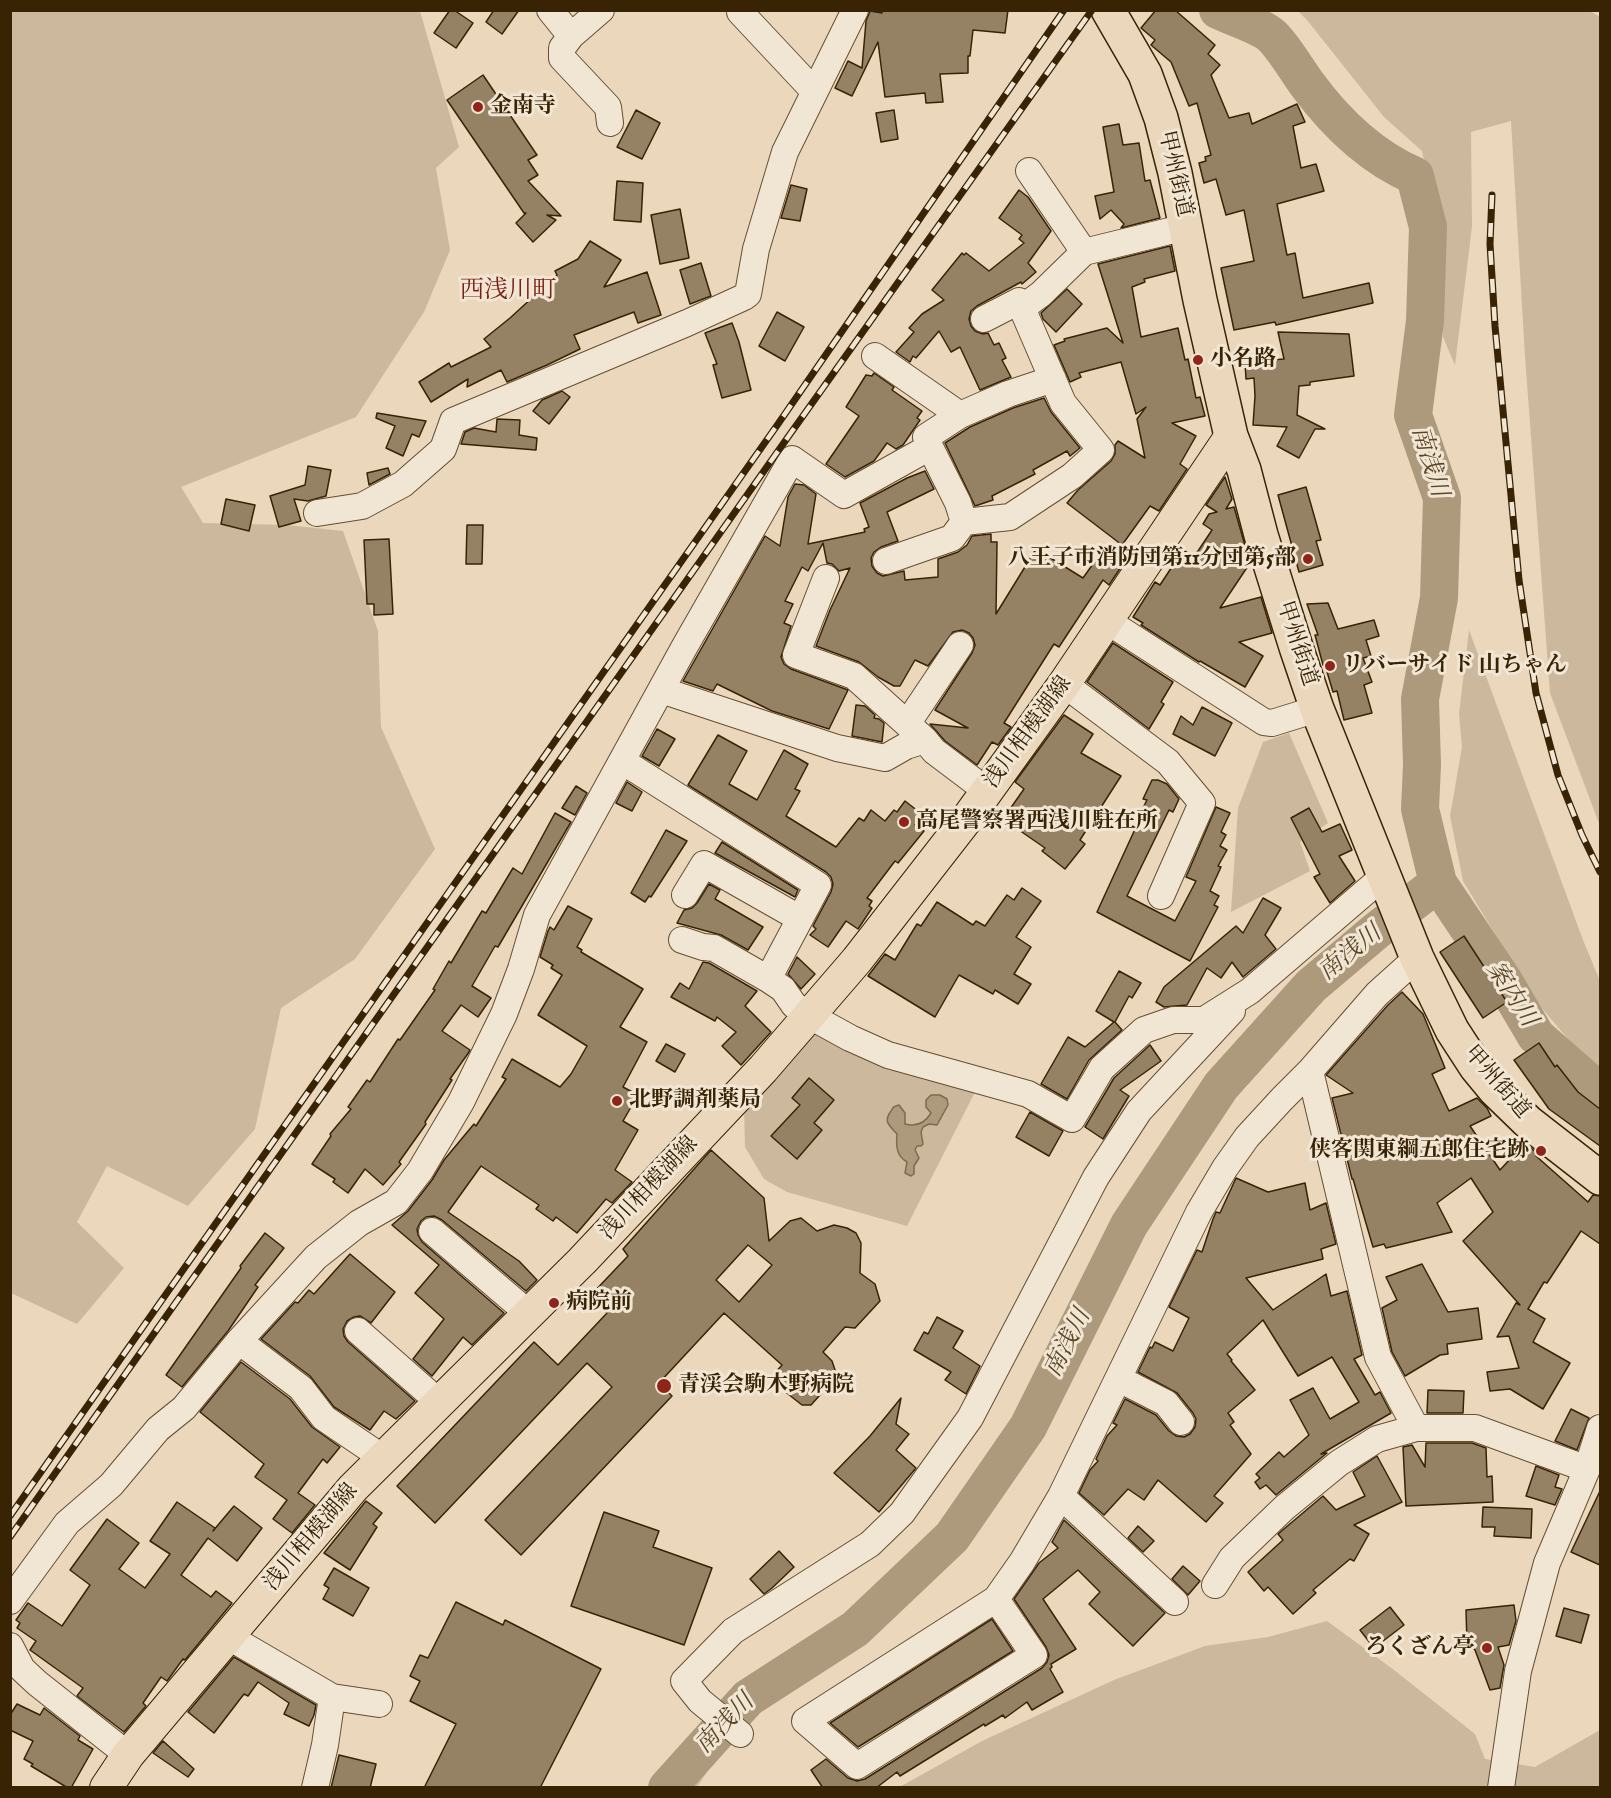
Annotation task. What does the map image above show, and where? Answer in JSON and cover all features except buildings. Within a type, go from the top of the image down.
[{"type":"highway","name":"甲州街道","points":[[1108,10],[1144,74],[1161,118],[1231,436],[1244,470],[1261,535],[1317,709],[1415,952],[1452,1030],[1476,1067],[1495,1090],[1528,1122],[1600,1178]]},
{"type":"main road","name":"浅川相模湖線","points":[[106,1788],[128,1755],[353,1488],[590,1253],[763,1069],[857,960],[987,791],[1064,684],[1231,436]]},
{"type":"street","points":[[550,10],[571,36]]},
{"type":"street","points":[[601,10],[571,36],[562,48],[562,58],[608,107],[610,123]]},
{"type":"street","points":[[317,513],[362,506],[403,484],[443,449],[453,421],[687,323],[748,294],[756,249],[784,152],[855,10]]},
{"type":"street","points":[[740,12],[814,91]]},
{"type":"street","points":[[1029,171],[1084,252]]},
{"type":"street","points":[[1022,308],[1041,294],[1084,252],[1186,227]]},
{"type":"street","points":[[886,561],[952,538],[964,522],[1010,517],[1072,476],[1101,450],[1062,403],[1019,301],[984,319]]},
{"type":"street","points":[[875,356],[960,415]]},
{"type":"street","points":[[964,522],[958,503],[926,437],[960,415],[1008,394],[1053,379]]},
{"type":"street","points":[[10,1602],[68,1523],[111,1485],[158,1429],[184,1408],[239,1341],[316,1257],[359,1223],[396,1202],[420,1171],[461,1102],[504,1014],[521,969],[537,915],[792,459],[843,495],[930,447]]},
{"type":"street","points":[[826,578],[796,655],[854,676],[934,751],[987,791]]},
{"type":"street","points":[[1107,621],[1273,730],[1317,709]]},
{"type":"street","points":[[661,690],[837,748],[885,758],[906,746],[916,732],[960,645]]},
{"type":"street","points":[[1064,684],[1168,762],[1202,803],[1161,896]]},
{"type":"street","points":[[622,761],[818,885],[768,979]]},
{"type":"street","points":[[685,895],[704,864],[799,918]]},
{"type":"street","points":[[682,940],[714,948],[768,979],[783,988],[794,1005],[850,1038],[888,1055],[1028,1094],[1072,1119],[1102,1068],[1144,1030],[1173,1020],[1204,1020],[1250,991],[1386,881]]},
{"type":"street","points":[[996,1599],[1034,1655],[857,1766],[805,1721],[996,1599],[1022,1562],[1061,1497],[1199,1212],[1225,1168],[1247,1137],[1310,1071],[1415,952]]},
{"type":"street","points":[[740,1734],[700,1701],[684,1681],[733,1631],[870,1544],[902,1513],[970,1418],[1051,1267],[1096,1177],[1139,1112],[1250,991]]},
{"type":"street","points":[[1310,1071],[1378,1357],[1416,1428]]},
{"type":"street","points":[[432,1231],[528,1313]]},
{"type":"street","points":[[358,1331],[440,1403]]},
{"type":"street","points":[[239,1341],[301,1388],[324,1418],[383,1458]]},
{"type":"street","points":[[1119,1378],[1166,1403],[1181,1422]]},
{"type":"street","points":[[1215,1585],[1233,1558],[1284,1508],[1340,1462],[1377,1439],[1416,1428],[1475,1428],[1587,1469]]},
{"type":"street","points":[[1502,1788],[1518,1671],[1547,1563],[1587,1469],[1600,1428]]},
{"type":"street","points":[[1061,1497],[1175,1602]]},
{"type":"street","points":[[229,1637],[332,1697],[379,1704]]},
{"type":"street","points":[[10,1646],[22,1669],[37,1683],[128,1755]]},
{"type":"street","points":[[315,1788],[332,1697]]},
{"type":"shaded area","points":[[11,11],[420,11],[459,147],[436,168],[450,250],[424,312],[356,417],[181,487],[203,523],[287,525],[343,531],[378,631],[381,727],[435,849],[355,959],[281,1008],[255,1129],[188,1206],[107,1166],[77,1222],[124,1268],[77,1324],[11,1293]]},
{"type":"shaded area","points":[[1298,11],[1590,11],[1600,17],[1600,826],[1550,693],[1525,356],[1511,121],[1471,132],[1472,226],[1455,365],[1443,337],[1442,246],[1422,151],[1384,117]]},
{"type":"shaded area","points":[[1469,630],[1600,981],[1600,1077],[1535,1000],[1463,881],[1450,816],[1462,747],[1459,714]]},
{"type":"shaded area","points":[[1289,733],[1328,823],[1300,842],[1310,871],[1231,912],[1238,808],[1263,742]]},
{"type":"shaded area","points":[[814,1025],[976,1090],[907,1226],[787,1192],[764,1179],[745,1147],[744,1105]]},
{"type":"shaded area","points":[[931,1095],[940,1095],[947,1099],[948,1105],[937,1125],[929,1124],[923,1127],[921,1132],[923,1144],[917,1146],[915,1150],[919,1158],[914,1166],[914,1174],[911,1176],[905,1173],[907,1162],[899,1153],[897,1134],[888,1123],[887,1118],[894,1107],[899,1105],[905,1113],[905,1124],[920,1123],[931,1113],[926,1107],[926,1100]]},
{"type":"shaded area","points":[[1327,1621],[1475,1734],[1485,1759],[1535,1767],[1600,1730],[1600,1787],[898,1788],[982,1741],[1114,1680],[1205,1646],[1268,1637]]},
{"type":"shaded area","points":[[670,1769],[707,1772],[697,1787],[653,1787]]},
{"type":"waterway","name":"南浅川","points":[[1218,10],[1254,25],[1272,36],[1318,98],[1342,125],[1369,149],[1415,176],[1428,227],[1425,321],[1413,415],[1442,498],[1439,598],[1420,699],[1422,765],[1420,809],[1438,883],[1503,980],[1536,1036],[1600,1092]]},
{"type":"waterway","name":"南浅川","points":[[667,1788],[748,1698],[855,1629],[952,1537],[1028,1427],[1129,1225],[1221,1086],[1311,986],[1438,883]]},
{"type":"railway","points":[[10,1516],[778,424],[1064,10]]},
{"type":"railway","points":[[10,1537],[1092,10]]},
{"type":"railway","points":[[1492,195],[1490,244],[1495,326],[1519,580],[1536,693],[1558,775],[1582,835],[1600,872]]},
{"type":"place","name":"金南寺","points":[[478,107]]},
{"type":"place","name":"小名路","points":[[1198,360]]},
{"type":"place","name":"八王子市消防団第11分団第5部","points":[[1308,559]]},
{"type":"place","name":"リバーサイド 山ちゃん","points":[[1330,666]]},
{"type":"place","name":"高尾警察署西浅川駐在所","points":[[904,822]]},
{"type":"place","name":"北野調剤薬局","points":[[617,1101]]},
{"type":"place","name":"侠客関東綱五郎住宅跡","points":[[1541,1151]]},
{"type":"place","name":"病院前","points":[[554,1303]]},
{"type":"place","name":"青渓会駒木野病院","points":[[664,1386]]},
{"type":"place","name":"ろくざん亭","points":[[1487,1648]]},
{"type":"district","name":"西浅川町","points":[[508,292]]},
{"type":"water label","name":"案内川","points":[[1510,995]]}]
